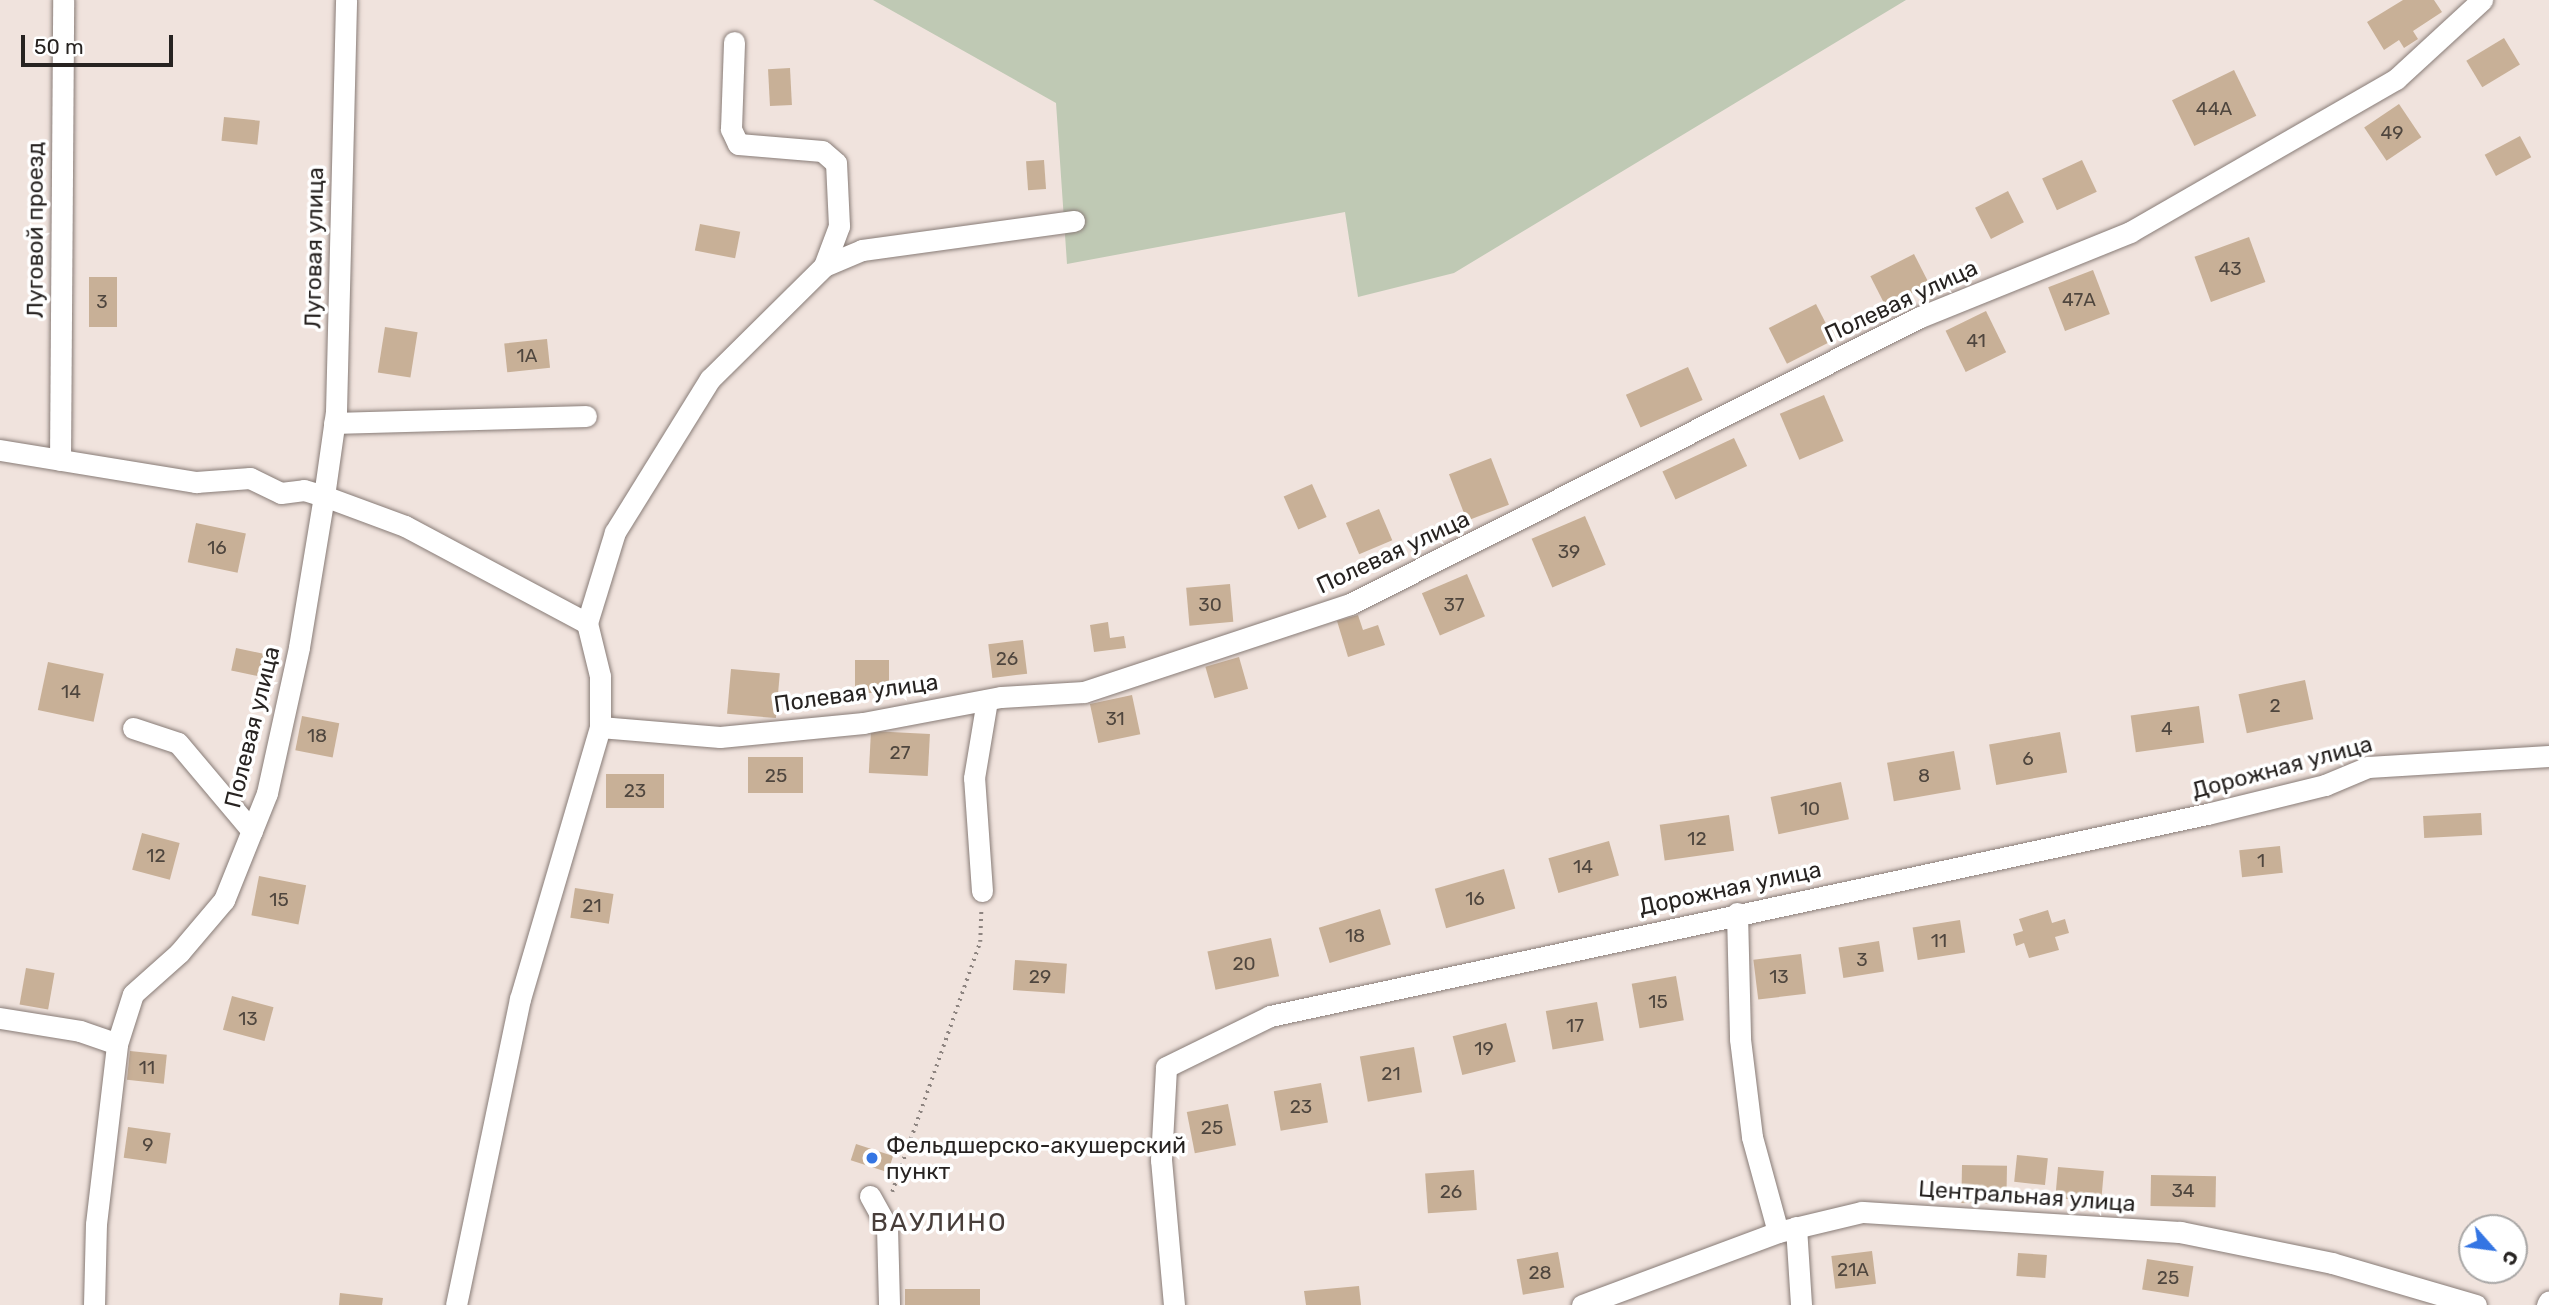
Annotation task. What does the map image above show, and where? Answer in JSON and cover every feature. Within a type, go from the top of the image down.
[{"type":"street","name":"Луговой проезд","points":[[60,460],[63,0]]},
{"type":"street","name":"Луговая улица","points":[[324,496],[334,423],[346,0]]},
{"type":"street","name":"Полевая улица","points":[[600,727],[720,737],[863,723],[987,700],[1084,692],[1350,604],[1427,568],[1920,317],[2130,232],[2396,79],[2482,0]]},
{"type":"street","points":[[734,42],[731,129],[738,144],[822,151],[836,163],[839,226],[824,266]]},
{"type":"street","points":[[456,1305],[520,999],[600,727],[600,676],[587,622],[615,532],[710,379],[824,266],[862,250],[1074,221]]},
{"type":"street","points":[[334,423],[586,416]]},
{"type":"street","points":[[0,450],[196,482],[250,478],[281,493],[304,490],[405,526],[587,622]]},
{"type":"street","name":"Полевая улица","points":[[94,1305],[96,1224],[117,1044],[133,994],[180,953],[224,900],[267,793],[296,660],[324,496]]},
{"type":"street","points":[[982,891],[974,778],[987,700]]},
{"type":"street","points":[[133,728],[178,743],[252,831]]},
{"type":"street","name":"Дорожная улица","points":[[1174,1305],[1161,1160],[1167,1067],[1270,1016],[1737,913],[2207,814],[2325,785],[2368,767],[2549,756]]},
{"type":"street","points":[[1737,913],[1740,1039],[1752,1137],[1787,1230],[1801,1305]]},
{"type":"street","points":[[0,1018],[80,1031],[117,1044]]},
{"type":"street","points":[[870,1196],[887,1227],[889,1305]]},
{"type":"street","name":"Центральная улица","points":[[1582,1305],[1787,1230],[1862,1212],[2180,1232],[2333,1263],[2476,1305]]},
{"type":"path","points":[[891,1195],[980,942],[982,891]]},
{"type":"green space","points":[[873,0],[1906,0],[1454,273],[1358,297],[1345,212],[1067,264],[1056,103]]},
{"type":"building","points":[[2403,0],[2434,0],[2442,12],[2413,31],[2418,39],[2404,48],[2399,40],[2384,50],[2367,22]]},
{"type":"building","points":[[2504,38],[2520,65],[2482,87],[2466,61]]},
{"type":"building","points":[[790,68],[792,105],[770,106],[768,69]]},
{"type":"building","points":[[2234,70],[2256,116],[2194,146],[2172,100]]},
{"type":"building","points":[[2399,104],[2421,137],[2387,161],[2364,127]]},
{"type":"building","points":[[224,117],[260,121],[257,145],[221,141]]},
{"type":"building","points":[[2520,136],[2531,157],[2496,176],[2485,155]]},
{"type":"building","points":[[1044,160],[1046,189],[1028,190],[1026,161]]},
{"type":"building","points":[[2082,160],[2097,192],[2057,210],[2042,179]]},
{"type":"building","points":[[2008,191],[2024,222],[1991,239],[1975,208]]},
{"type":"building","points":[[700,224],[740,232],[735,258],[695,251]]},
{"type":"building","points":[[2249,237],[2265,282],[2211,302],[2194,257]]},
{"type":"building","points":[[1914,254],[1929,284],[1886,307],[1870,276]]},
{"type":"building","points":[[2093,270],[2110,314],[2065,331],[2048,287]]},
{"type":"building","points":[[89,277],[117,277],[117,327],[89,327]]},
{"type":"building","points":[[1816,304],[1834,340],[1787,364],[1769,328]]},
{"type":"building","points":[[1986,311],[2006,352],[1966,372],[1946,331]]},
{"type":"building","points":[[385,327],[418,332],[410,378],[378,372]]},
{"type":"building","points":[[547,339],[550,368],[507,372],[504,343]]},
{"type":"building","points":[[1688,367],[1703,400],[1641,428],[1626,395]]},
{"type":"building","points":[[1824,395],[1844,441],[1799,460],[1780,414]]},
{"type":"building","points":[[1734,438],[1747,466],[1676,499],[1662,471]]},
{"type":"building","points":[[1491,458],[1509,505],[1467,521],[1449,474]]},
{"type":"building","points":[[1312,484],[1327,517],[1298,529],[1284,497]]},
{"type":"building","points":[[1379,509],[1392,540],[1359,554],[1346,523]]},
{"type":"building","points":[[1585,516],[1606,565],[1552,587],[1532,539]]},
{"type":"building","points":[[196,523],[246,534],[238,573],[188,562]]},
{"type":"building","points":[[1467,574],[1485,616],[1440,635],[1422,593]]},
{"type":"building","points":[[1230,584],[1233,622],[1189,626],[1186,588]]},
{"type":"building","points":[[1358,615],[1363,630],[1378,625],[1385,645],[1348,657],[1337,621]]},
{"type":"building","points":[[1108,622],[1110,638],[1124,636],[1126,648],[1094,652],[1090,625]]},
{"type":"building","points":[[1023,640],[1027,674],[992,678],[988,644]]},
{"type":"building","points":[[236,648],[269,655],[264,678],[231,670]]},
{"type":"building","points":[[1239,657],[1248,689],[1214,698],[1205,667]]},
{"type":"building","points":[[855,660],[889,660],[889,693],[855,693]]},
{"type":"building","points":[[48,662],[104,674],[94,722],[38,710]]},
{"type":"building","points":[[731,669],[780,673],[776,718],[727,714]]},
{"type":"building","points":[[2305,680],[2313,719],[2247,733],[2238,694]]},
{"type":"building","points":[[1132,695],[1140,734],[1098,743],[1090,704]]},
{"type":"building","points":[[2199,706],[2204,743],[2136,752],[2131,716]]},
{"type":"building","points":[[302,716],[339,723],[333,758],[295,750]]},
{"type":"building","points":[[871,731],[930,734],[928,776],[869,773]]},
{"type":"building","points":[[2060,732],[2067,772],[1996,785],[1989,745]]},
{"type":"building","points":[[1954,751],[1961,789],[1894,801],[1887,763]]},
{"type":"building","points":[[748,757],[803,757],[803,793],[748,793]]},
{"type":"building","points":[[606,774],[664,774],[664,808],[606,808]]},
{"type":"building","points":[[1841,782],[1849,819],[1778,834],[1771,797]]},
{"type":"building","points":[[2481,813],[2482,835],[2424,838],[2423,816]]},
{"type":"building","points":[[1729,815],[1734,851],[1665,860],[1660,825]]},
{"type":"building","points":[[142,833],[180,843],[170,880],[132,870]]},
{"type":"building","points":[[1609,841],[1619,876],[1558,893],[1548,858]]},
{"type":"building","points":[[2280,846],[2283,873],[2242,877],[2239,850]]},
{"type":"building","points":[[1504,869],[1515,908],[1446,928],[1435,889]]},
{"type":"building","points":[[259,876],[306,885],[298,924],[251,915]]},
{"type":"building","points":[[575,888],[614,894],[609,924],[570,918]]},
{"type":"building","points":[[1380,909],[1391,944],[1330,963],[1319,928]]},
{"type":"building","points":[[2048,910],[2052,923],[2065,919],[2069,933],[2055,937],[2059,950],[2029,958],[2024,943],[2016,946],[2013,934],[2023,931],[2019,919]]},
{"type":"building","points":[[1960,920],[1965,953],[1918,960],[1913,928]]},
{"type":"building","points":[[1271,938],[1279,976],[1216,990],[1207,952]]},
{"type":"building","points":[[1879,941],[1884,972],[1843,978],[1839,947]]},
{"type":"building","points":[[1801,954],[1806,994],[1758,1000],[1753,960]]},
{"type":"building","points":[[1015,960],[1067,964],[1065,994],[1013,990]]},
{"type":"building","points":[[26,968],[55,973],[48,1009],[20,1004]]},
{"type":"building","points":[[1676,976],[1684,1020],[1639,1028],[1632,984]]},
{"type":"building","points":[[232,996],[274,1007],[264,1041],[223,1030]]},
{"type":"building","points":[[1597,1002],[1604,1040],[1553,1049],[1546,1011]]},
{"type":"building","points":[[1506,1023],[1516,1062],[1462,1075],[1453,1036]]},
{"type":"building","points":[[1414,1047],[1422,1092],[1368,1102],[1360,1057]]},
{"type":"building","points":[[130,1051],[167,1055],[164,1084],[127,1080]]},
{"type":"building","points":[[1321,1083],[1328,1122],[1281,1131],[1274,1091]]},
{"type":"building","points":[[1228,1104],[1236,1145],[1195,1153],[1187,1112]]},
{"type":"building","points":[[128,1127],[171,1133],[166,1164],[124,1158]]},
{"type":"building","name":"Фельдшерско-акушерский пункт","points":[[856,1144],[893,1156],[888,1172],[851,1160]]},
{"type":"building","points":[[2017,1155],[2048,1158],[2045,1185],[2014,1182]]},
{"type":"building","points":[[1962,1165],[2007,1166],[2006,1204],[1961,1203]]},
{"type":"building","points":[[2058,1167],[2104,1171],[2101,1202],[2055,1198]]},
{"type":"building","points":[[1474,1170],[1477,1210],[1428,1213],[1425,1173]]},
{"type":"building","points":[[2151,1175],[2216,1176],[2215,1207],[2150,1206]]},
{"type":"building","points":[[1872,1251],[1876,1284],[1835,1289],[1831,1256]]},
{"type":"building","points":[[1558,1252],[1564,1287],[1523,1295],[1517,1259]]},
{"type":"building","points":[[2018,1253],[2047,1255],[2045,1278],[2016,1276]]},
{"type":"building","points":[[2147,1259],[2193,1266],[2189,1297],[2142,1290]]},
{"type":"building","points":[[1359,1286],[1361,1305],[1306,1305],[1304,1291]]},
{"type":"building","points":[[905,1289],[980,1289],[980,1305],[905,1305]]},
{"type":"building","points":[[340,1293],[383,1298],[382,1305],[339,1305]]},
{"type":"place","name":"Фельдшерско-акушерский пункт","points":[[872,1158]]},
{"type":"district","name":"ВАУЛИНО","points":[[939,1223]]}]
